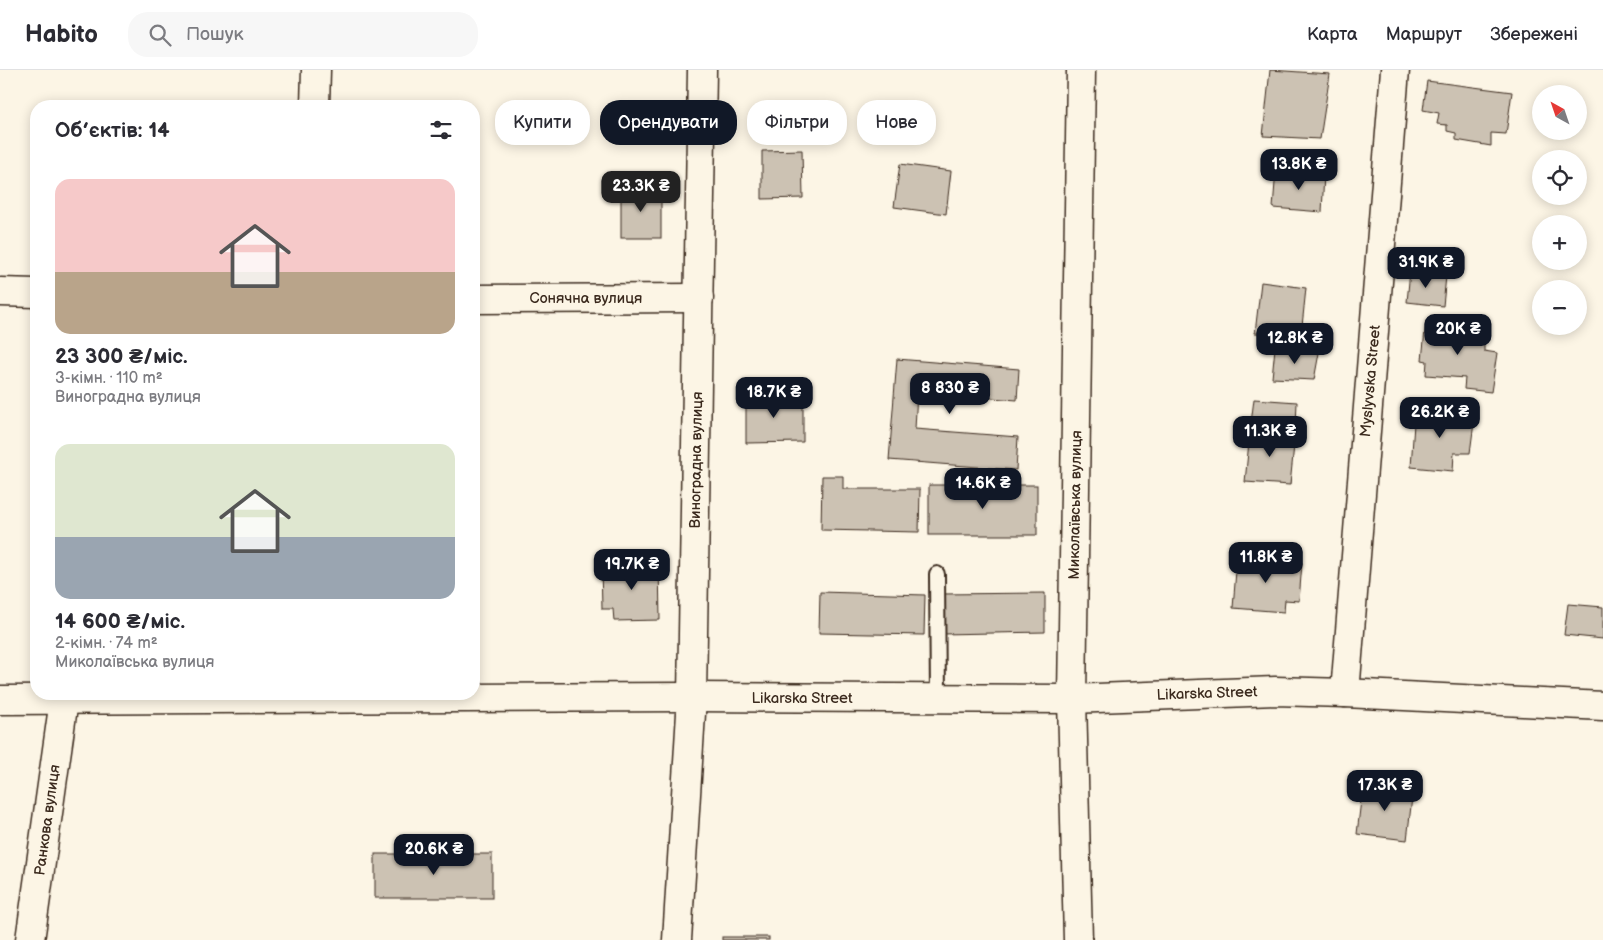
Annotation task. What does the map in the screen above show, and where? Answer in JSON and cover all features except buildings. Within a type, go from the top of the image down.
[{"type":"street","points":[[315,100],[316,70]]},
{"type":"street","name":"Виноградна вулиця","points":[[677,940],[692,697],[702,70]]},
{"type":"street","name":"Миколаївська вулиця","points":[[1078,940],[1072,699],[1081,70]]},
{"type":"street","name":"Myslyvska Street","points":[[1345,693],[1395,70]]},
{"type":"street","points":[[0,292],[30,293]]},
{"type":"street","name":"Сонячна вулиця","points":[[480,299],[699,298]]},
{"type":"street","name":"Likarska Street","points":[[480,698],[1072,699],[1274,691],[1603,706]]},
{"type":"street","name":"Likarska Street","points":[[0,700],[64,700]]},
{"type":"street","name":"Ранкова вулиця","points":[[30,940],[64,700]]},
{"type":"lane","points":[[937,574],[938,699]]}]
